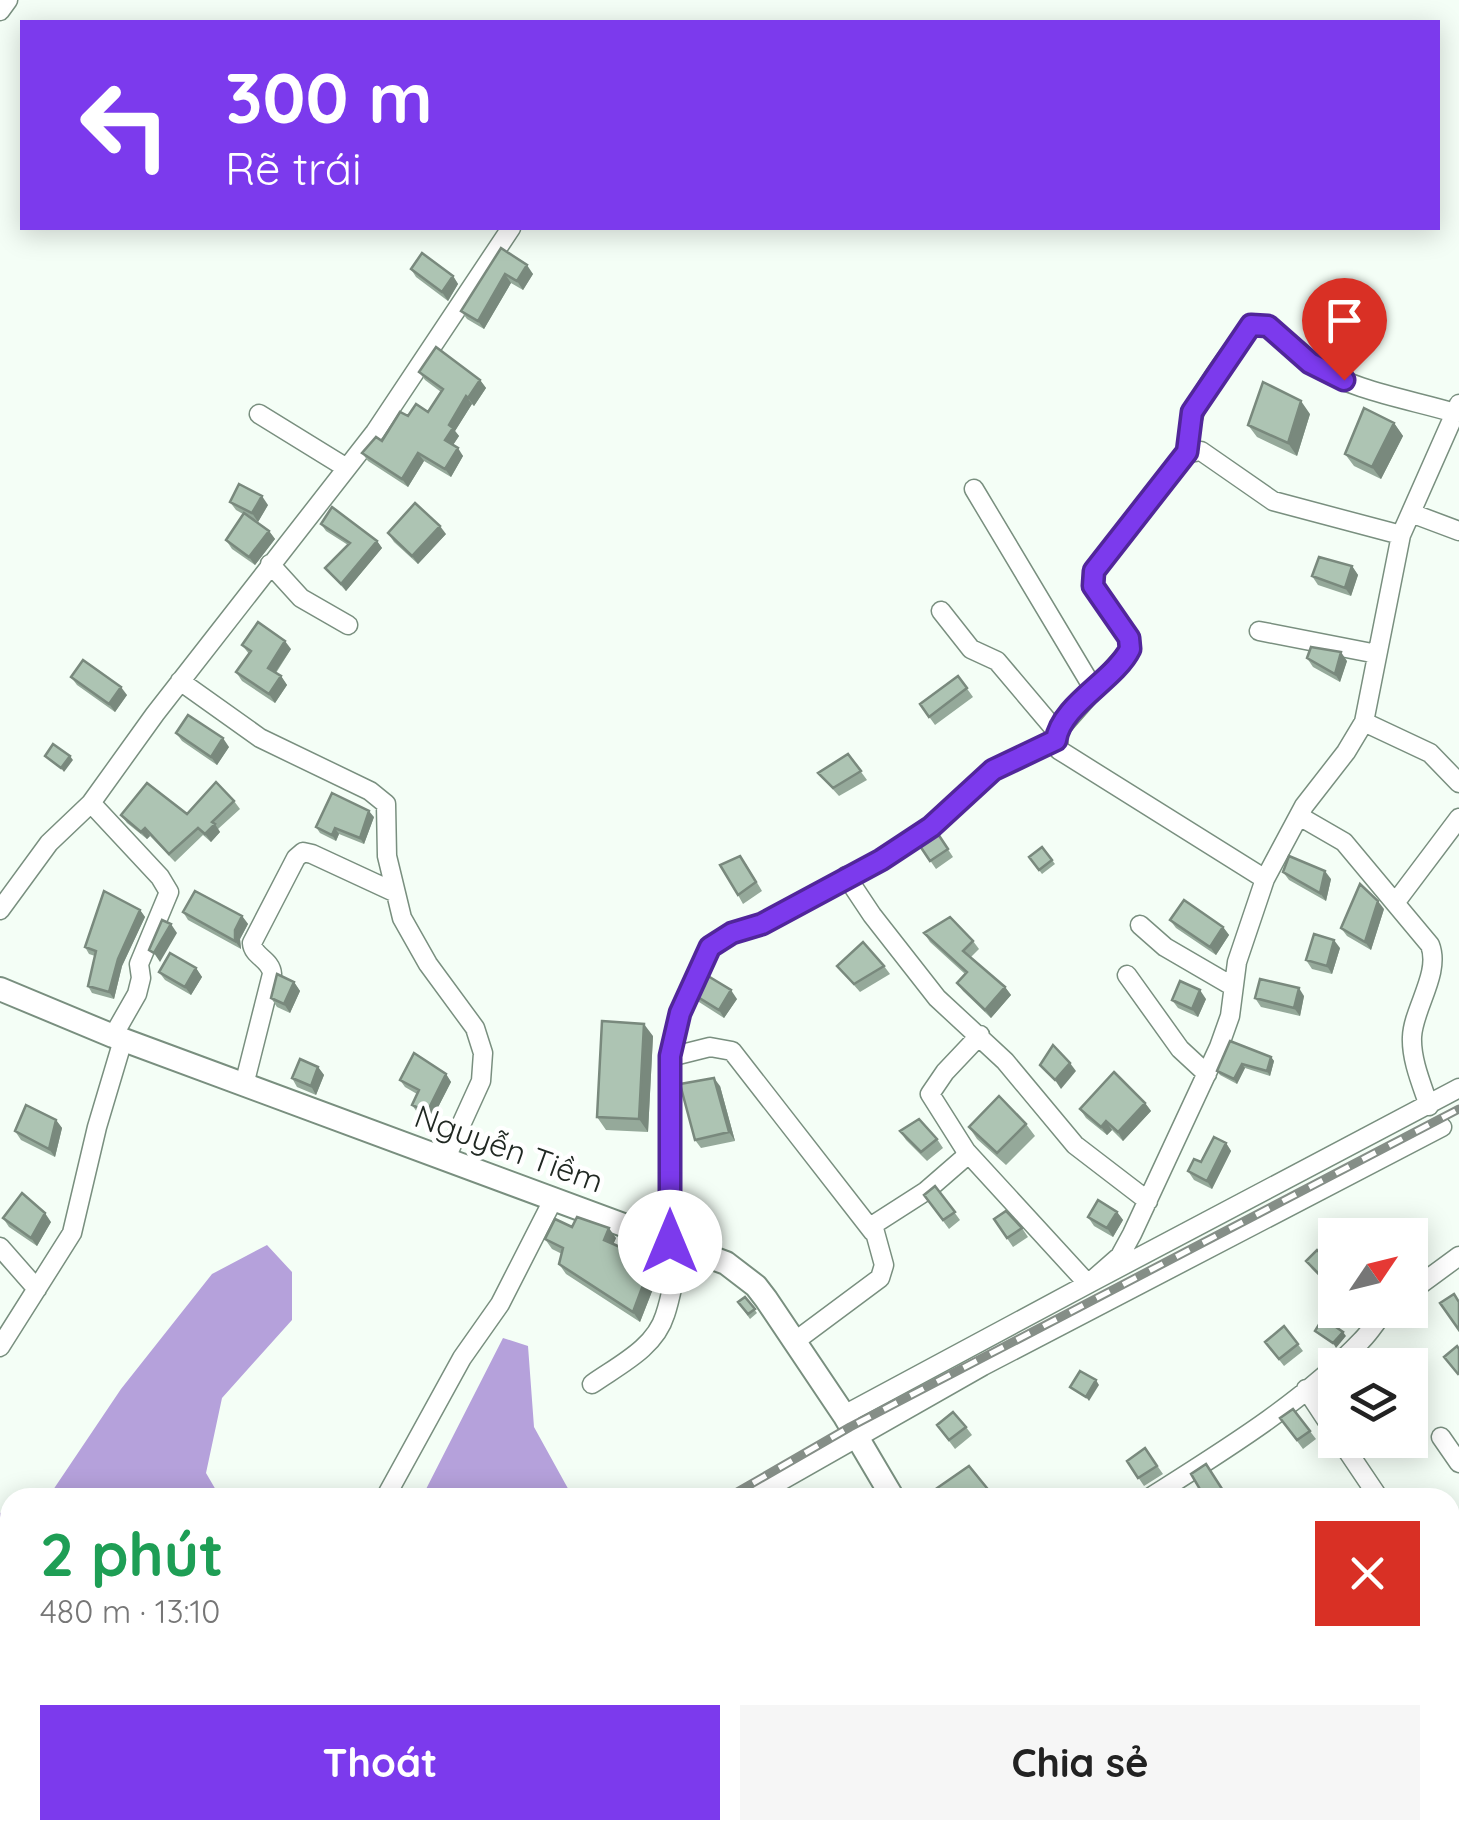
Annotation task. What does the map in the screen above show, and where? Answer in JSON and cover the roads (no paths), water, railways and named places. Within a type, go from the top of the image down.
[{"type":"street","points":[[0,12],[8,0]]},
{"type":"street","points":[[0,910],[50,843],[91,804],[180,681],[398,400],[510,230]]},
{"type":"street","points":[[592,1384],[645,1347],[665,1317],[677,1244],[670,1056],[680,1013],[710,947],[732,933],[762,924],[921,834],[993,770],[1056,736],[1093,688],[1126,656],[1130,645],[1093,586],[1094,571],[1187,452],[1192,412],[1208,384],[1254,324],[1268,326],[1310,363],[1344,380],[1457,408],[1401,534],[1364,722],[1299,816],[1266,879],[1232,986],[1230,1016],[1208,1074],[1120,1256],[1088,1284]]},
{"type":"street","points":[[259,414],[346,467]]},
{"type":"street","points":[[1187,452],[1200,451],[1272,501],[1401,534]]},
{"type":"street","points":[[974,488],[1093,688]]},
{"type":"street","points":[[1411,513],[1459,530]]},
{"type":"street","points":[[270,564],[301,598],[348,625]]},
{"type":"street","points":[[941,611],[971,649],[997,662],[1056,736],[1062,754],[1266,879]]},
{"type":"street","points":[[1258,631],[1377,654]]},
{"type":"street","points":[[180,681],[276,748],[382,798],[388,810],[387,856],[394,892],[417,947],[475,1028],[483,1053],[481,1081],[445,1160]]},
{"type":"street","points":[[1364,722],[1430,753],[1459,783]]},
{"type":"street","points":[[0,1348],[72,1234],[118,1038],[141,978],[138,964],[168,892],[160,877],[91,804]]},
{"type":"street","points":[[1299,816],[1344,842],[1433,953],[1412,1036],[1417,1071],[1429,1106]]},
{"type":"street","points":[[1395,903],[1459,818]]},
{"type":"street","points":[[244,1085],[272,974],[252,943],[296,858],[303,852],[312,854],[394,892]]},
{"type":"street","points":[[846,876],[937,998],[980,1035],[1074,1145],[1148,1200]]},
{"type":"street","points":[[1140,925],[1164,947],[1232,986]]},
{"type":"street","points":[[1126,975],[1180,1049],[1208,1074]]},
{"type":"street","name":"Nguyễn Tiềm","points":[[0,989],[118,1038],[706,1253],[740,1272],[756,1286],[844,1416],[887,1488]]},
{"type":"street","points":[[980,1035],[930,1094],[966,1151],[1088,1284]]},
{"type":"street","points":[[670,1056],[718,1046],[732,1051],[873,1232],[882,1258],[880,1278],[794,1342]]},
{"type":"street","points":[[844,1416],[1459,1088]]},
{"type":"street","points":[[768,1488],[983,1366],[1442,1127]]},
{"type":"street","points":[[873,1232],[879,1220],[952,1171],[966,1151]]},
{"type":"street","points":[[390,1488],[462,1358],[500,1304],[554,1198]]},
{"type":"street","points":[[0,1247],[38,1289]]},
{"type":"street","points":[[1428,1279],[1459,1256]]},
{"type":"street","points":[[1165,1488],[1306,1390],[1372,1328]]},
{"type":"street","points":[[1306,1390],[1318,1407]]},
{"type":"street","points":[[1441,1436],[1459,1463]]},
{"type":"street","points":[[1352,1458],[1372,1488]]},
{"type":"railway","points":[[744,1488],[850,1427],[1459,1109]]}]
